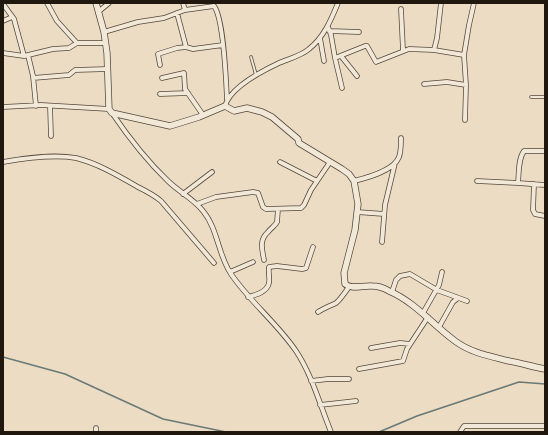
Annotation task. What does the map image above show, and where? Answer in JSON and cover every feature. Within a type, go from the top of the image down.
[{"type":"street","points":[[47,3],[57,21],[77,43]]},
{"type":"street","points":[[96,3],[104,32],[111,111],[126,134],[142,152],[170,182],[197,204],[207,216],[211,223],[222,259],[230,272],[248,297],[274,324],[304,365],[331,432]]},
{"type":"street","points":[[98,12],[109,3]]},
{"type":"street","points":[[183,3],[185,10]]},
{"type":"street","points":[[227,99],[256,75],[309,50],[329,29],[338,3]]},
{"type":"street","points":[[434,50],[441,3]]},
{"type":"street","points":[[465,120],[466,85],[464,56],[474,3]]},
{"type":"street","points":[[3,4],[12,17],[26,55],[33,78],[36,106]]},
{"type":"street","points":[[104,32],[138,22],[164,18],[185,10],[214,6],[219,16],[223,45],[227,99],[225,106]]},
{"type":"street","points":[[401,9],[403,50]]},
{"type":"street","points":[[177,13],[186,47]]},
{"type":"street","points":[[3,21],[12,17]]},
{"type":"street","points":[[329,29],[359,32]]},
{"type":"street","points":[[329,29],[342,88]]},
{"type":"street","points":[[320,38],[324,61]]},
{"type":"street","points":[[3,53],[26,55],[53,49],[69,48],[77,43],[105,43]]},
{"type":"street","points":[[160,65],[158,53],[177,48],[186,47],[193,49],[223,45]]},
{"type":"street","points":[[335,58],[367,46],[377,62],[403,50],[414,48],[464,56]]},
{"type":"street","points":[[341,56],[357,76]]},
{"type":"street","points":[[33,78],[68,75],[75,70],[108,69]]},
{"type":"street","points":[[162,78],[184,73],[184,84],[188,93],[204,115]]},
{"type":"street","points":[[424,84],[447,82],[466,85]]},
{"type":"street","points":[[160,94],[188,93]]},
{"type":"street","points":[[3,107],[50,106],[111,111],[170,126],[188,122],[225,106]]},
{"type":"street","points":[[50,106],[51,136]]},
{"type":"street","points":[[225,106],[234,111],[247,108],[262,112],[280,124],[298,139],[299,143],[349,174],[354,181],[358,204],[353,237],[344,274],[345,284],[349,287],[372,286],[392,292],[423,313],[454,340],[472,351],[491,357],[545,369]]},
{"type":"street","points":[[354,181],[375,176],[395,163],[399,158],[401,138]]},
{"type":"street","points":[[518,183],[520,162],[524,151],[545,151]]},
{"type":"street","points":[[3,162],[40,157],[77,158],[107,170],[154,195],[161,201],[214,263]]},
{"type":"street","points":[[280,162],[317,181]]},
{"type":"street","points":[[197,204],[216,197],[253,192],[258,193],[264,208],[278,209],[302,207],[330,162]]},
{"type":"street","points":[[382,242],[384,214],[395,163]]},
{"type":"street","points":[[183,194],[212,172]]},
{"type":"street","points":[[477,182],[545,185]]},
{"type":"street","points":[[534,184],[533,210],[535,214],[545,216]]},
{"type":"street","points":[[264,260],[261,248],[262,240],[277,222],[278,209]]},
{"type":"street","points":[[357,212],[384,214]]},
{"type":"street","points":[[248,297],[258,294],[265,289],[269,283],[269,267],[306,268],[313,247]]},
{"type":"street","points":[[230,272],[253,262]]},
{"type":"street","points":[[423,313],[437,290],[442,272]]},
{"type":"street","points":[[392,292],[396,280],[400,276],[410,274],[437,290],[466,301]]},
{"type":"street","points":[[318,312],[326,306],[335,303],[343,296],[349,287]]},
{"type":"street","points":[[439,327],[453,302],[458,298]]},
{"type":"street","points":[[359,369],[403,360],[410,344],[428,317]]},
{"type":"street","points":[[371,348],[400,343],[410,344]]},
{"type":"street","points":[[311,381],[335,378],[349,380]]},
{"type":"street","points":[[320,405],[356,401]]},
{"type":"street","points":[[460,432],[464,426],[545,426]]},
{"type":"lane","points":[[251,57],[256,75]]},
{"type":"lane","points":[[531,97],[545,97]]},
{"type":"waterway","points":[[3,357],[65,374],[163,419],[226,432]]},
{"type":"waterway","points":[[379,432],[417,416],[519,382],[545,384]]}]
